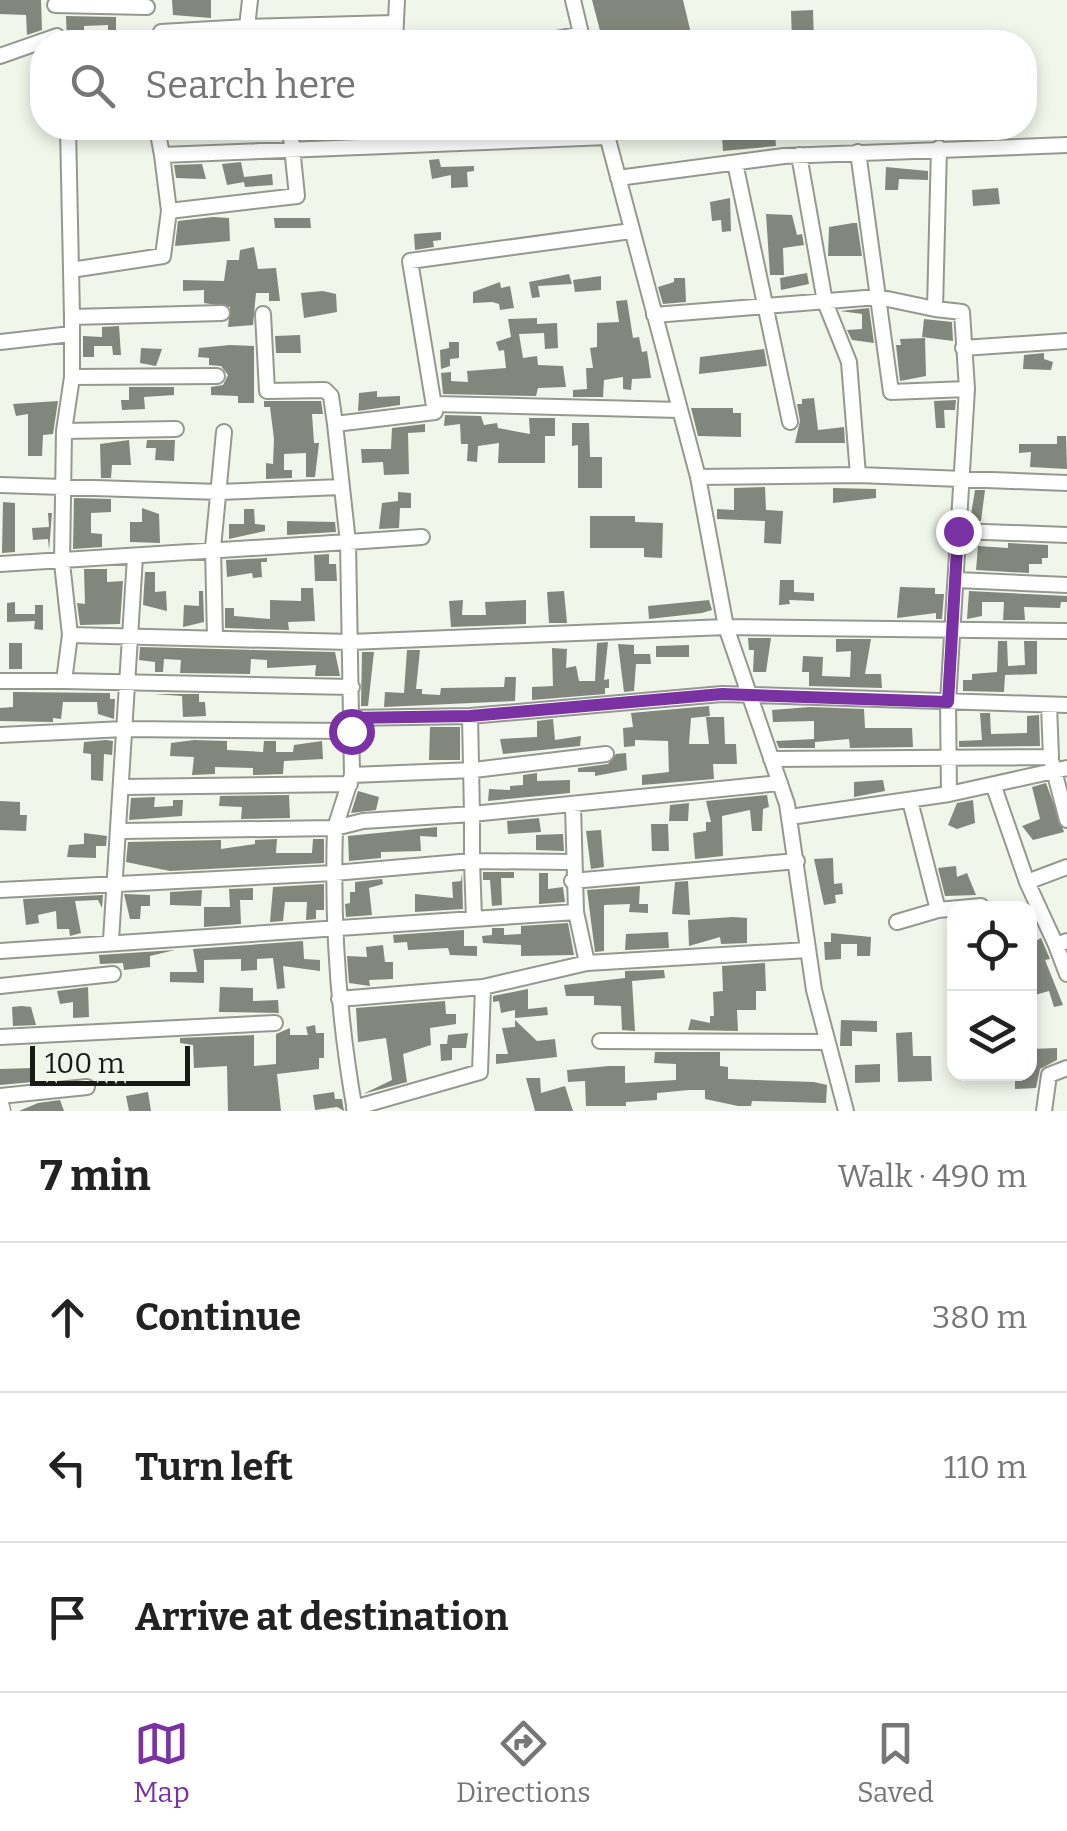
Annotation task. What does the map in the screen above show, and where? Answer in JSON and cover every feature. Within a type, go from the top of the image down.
[{"type":"street","points":[[247,27],[250,0]]},
{"type":"street","points":[[394,30],[396,0]]},
{"type":"street","points":[[573,0],[580,30]]},
{"type":"street","points":[[57,30],[55,2],[147,8]]},
{"type":"street","points":[[195,30],[394,24]]},
{"type":"street","points":[[0,56],[30,47]]},
{"type":"street","points":[[64,681],[70,635],[62,563],[64,431],[72,377],[68,140]]},
{"type":"street","points":[[71,270],[163,256],[169,211],[159,140]]},
{"type":"street","points":[[169,211],[297,196],[291,140]]},
{"type":"street","points":[[162,155],[422,140]]},
{"type":"street","points":[[608,140],[698,477],[726,627],[790,817],[808,950],[826,1042],[846,1111]]},
{"type":"street","points":[[618,178],[799,155],[1067,145]]},
{"type":"street","points":[[935,309],[939,148]]},
{"type":"street","points":[[858,152],[891,392],[967,389]]},
{"type":"street","points":[[799,155],[824,302],[849,362],[858,476]]},
{"type":"street","points":[[735,162],[790,422]]},
{"type":"street","points":[[336,424],[435,412],[410,261],[631,230]]},
{"type":"street","points":[[654,315],[878,297],[962,312],[967,389],[948,702],[949,794]]},
{"type":"street","points":[[72,317],[222,312]]},
{"type":"street","points":[[263,314],[266,391],[325,390],[331,396],[336,424],[348,542],[352,687],[351,780],[335,828],[333,928],[338,999],[354,1110],[480,1072],[483,987]]},
{"type":"street","points":[[0,342],[71,334]]},
{"type":"street","points":[[964,348],[1067,341]]},
{"type":"street","points":[[72,377],[217,376]]},
{"type":"street","points":[[434,404],[680,410]]},
{"type":"street","points":[[64,431],[176,428]]},
{"type":"street","points":[[216,638],[213,548],[224,432]]},
{"type":"street","points":[[698,477],[858,476],[1067,482]]},
{"type":"street","points":[[0,485],[220,492],[341,487]]},
{"type":"street","points":[[958,531],[1067,535]]},
{"type":"street","points":[[0,564],[422,537]]},
{"type":"street","points":[[112,940],[135,557]]},
{"type":"street","points":[[957,580],[1067,584]]},
{"type":"street","points":[[70,635],[350,642],[726,627],[1067,631]]},
{"type":"street","points":[[0,681],[352,687]]},
{"type":"street","points":[[0,735],[351,725],[722,694],[1067,705]]},
{"type":"street","points":[[1049,705],[1067,820]]},
{"type":"street","points":[[470,716],[474,919]]},
{"type":"street","points":[[122,787],[351,780],[606,754]]},
{"type":"street","points":[[771,759],[950,757],[1057,765]]},
{"type":"street","points":[[790,817],[994,787],[1057,765]]},
{"type":"street","points":[[120,831],[335,828],[363,821],[573,806],[780,784]]},
{"type":"street","points":[[994,787],[1027,882],[1062,943],[1067,974]]},
{"type":"street","points":[[910,801],[938,910]]},
{"type":"street","points":[[573,806],[572,881],[587,963]]},
{"type":"street","points":[[0,890],[334,873],[472,861],[573,862]]},
{"type":"street","points":[[572,881],[797,861]]},
{"type":"street","points":[[1027,882],[1067,867]]},
{"type":"street","points":[[897,922],[947,909]]},
{"type":"street","points":[[0,950],[576,912]]},
{"type":"street","points":[[338,999],[483,987],[587,963],[808,950]]},
{"type":"street","points":[[0,986],[113,974]]},
{"type":"street","points":[[0,1038],[275,1023]]},
{"type":"street","points":[[600,1041],[826,1042]]},
{"type":"street","points":[[1044,1111],[1048,1075],[1067,1068]]},
{"type":"street","points":[[0,1096],[88,1087]]},
{"type":"building","points":[[0,0],[41,0],[42,30],[30,30],[27,35],[26,15],[0,14]]},
{"type":"building","points":[[172,0],[211,0],[211,18],[173,15]]},
{"type":"building","points":[[592,0],[683,0],[690,30],[600,30]]},
{"type":"building","points":[[813,10],[814,30],[792,30],[791,11]]},
{"type":"building","points":[[66,16],[116,17],[116,30],[108,30],[108,25],[67,30]]},
{"type":"building","points":[[722,140],[776,140],[776,146],[723,151]]},
{"type":"building","points":[[439,159],[441,167],[474,166],[474,171],[467,172],[468,187],[451,188],[451,175],[432,179],[429,160]]},
{"type":"building","points":[[241,162],[244,177],[272,174],[273,185],[227,185],[222,164]]},
{"type":"building","points":[[202,164],[206,179],[176,178],[174,165]]},
{"type":"building","points":[[886,167],[928,171],[928,180],[899,179],[898,190],[885,190]]},
{"type":"building","points":[[998,188],[1000,204],[973,206],[972,190]]},
{"type":"building","points":[[730,198],[731,231],[722,232],[721,220],[712,221],[710,202]]},
{"type":"building","points":[[766,214],[792,215],[797,235],[802,234],[804,245],[783,248],[784,275],[770,275]]},
{"type":"building","points":[[229,218],[230,241],[175,246],[178,221]]},
{"type":"building","points":[[274,218],[310,218],[311,228],[275,228]]},
{"type":"building","points":[[857,223],[862,256],[828,256],[829,227]]},
{"type":"building","points":[[441,232],[441,240],[433,241],[434,247],[415,250],[414,234]]},
{"type":"building","points":[[254,247],[258,269],[276,268],[280,301],[269,301],[269,293],[256,293],[253,325],[228,327],[230,307],[204,303],[204,290],[183,291],[183,280],[224,281],[227,260],[239,260],[240,250]]},
{"type":"building","points":[[807,273],[809,284],[781,290],[780,278]]},
{"type":"building","points":[[569,274],[572,284],[538,286],[540,297],[532,298],[529,282]]},
{"type":"building","points":[[601,276],[601,290],[575,292],[573,280]]},
{"type":"building","points":[[674,278],[685,278],[686,302],[663,304],[658,287],[674,282]]},
{"type":"building","points":[[500,282],[501,288],[510,286],[514,308],[500,310],[499,304],[492,302],[473,303],[473,292]]},
{"type":"building","points":[[301,293],[336,294],[337,312],[304,318]]},
{"type":"building","points":[[627,300],[633,338],[639,337],[642,352],[647,351],[651,378],[632,379],[631,390],[623,389],[623,377],[604,380],[603,397],[573,397],[573,390],[587,389],[586,368],[593,368],[590,348],[597,347],[597,323],[619,322],[616,301]]},
{"type":"building","points":[[869,308],[874,343],[852,340],[847,330],[862,329],[862,314],[840,311]]},
{"type":"building","points":[[537,318],[537,324],[557,323],[558,348],[545,349],[544,333],[519,334],[523,358],[537,356],[538,365],[563,366],[566,387],[538,388],[536,396],[443,394],[441,373],[451,372],[451,381],[468,382],[467,371],[506,368],[504,350],[499,351],[496,342],[511,337],[508,319]]},
{"type":"building","points":[[924,319],[952,322],[953,341],[922,337]]},
{"type":"building","points":[[119,326],[121,355],[113,355],[112,346],[94,346],[94,357],[83,357],[83,336],[102,337],[102,327]]},
{"type":"building","points":[[300,335],[301,353],[276,353],[275,336]]},
{"type":"building","points":[[925,338],[926,376],[900,381],[896,345],[901,345],[900,339]]},
{"type":"building","points":[[449,342],[459,342],[459,358],[450,359],[450,366],[441,369],[440,350],[449,348]]},
{"type":"building","points":[[254,346],[254,403],[238,403],[238,396],[211,395],[211,387],[223,385],[228,375],[221,366],[209,365],[209,358],[198,357],[199,348]]},
{"type":"building","points":[[141,348],[162,349],[156,366],[140,363]]},
{"type":"building","points":[[764,349],[767,366],[699,374],[700,357]]},
{"type":"building","points":[[1044,353],[1044,359],[1053,362],[1051,370],[1023,369],[1024,355]]},
{"type":"building","points":[[129,387],[174,387],[174,395],[144,397],[145,409],[122,410],[121,400],[129,400]]},
{"type":"building","points":[[377,391],[377,397],[400,396],[400,405],[358,411],[359,393]]},
{"type":"building","points":[[814,398],[818,430],[844,427],[845,443],[795,443],[800,421],[797,404],[802,404],[802,399]]},
{"type":"building","points":[[956,400],[955,410],[944,410],[945,428],[936,428],[934,401]]},
{"type":"building","points":[[58,401],[53,434],[43,435],[42,456],[28,456],[28,414],[16,416],[13,404]]},
{"type":"building","points":[[264,401],[321,401],[323,414],[312,414],[314,443],[319,443],[315,477],[306,477],[306,453],[284,454],[284,470],[292,470],[292,478],[266,479],[266,463],[273,464],[274,439],[270,407],[264,407]]},
{"type":"building","points":[[691,408],[733,408],[733,413],[741,413],[741,437],[698,436]]},
{"type":"building","points":[[445,415],[481,416],[484,425],[497,423],[498,428],[530,434],[529,418],[555,418],[555,436],[545,436],[545,463],[498,463],[499,443],[478,446],[477,462],[467,461],[468,444],[461,444],[460,424],[444,426]]},
{"type":"building","points":[[572,423],[589,423],[590,457],[602,457],[602,488],[578,488],[578,445],[572,446]]},
{"type":"building","points":[[425,424],[425,432],[408,433],[409,474],[384,475],[383,462],[362,463],[361,449],[391,449],[392,428]]},
{"type":"building","points":[[1057,436],[1066,436],[1067,469],[1030,467],[1031,452],[1019,453],[1019,444],[1057,444]]},
{"type":"building","points":[[129,440],[131,465],[112,465],[111,478],[101,478],[100,444]]},
{"type":"building","points":[[147,440],[175,440],[174,461],[155,460],[156,448],[146,448]]},
{"type":"building","points":[[765,487],[766,510],[783,511],[781,544],[764,543],[765,521],[717,519],[717,509],[734,510],[734,488]]},
{"type":"building","points":[[833,488],[876,489],[876,498],[833,503]]},
{"type":"building","points":[[975,490],[985,490],[981,521],[970,521]]},
{"type":"building","points":[[398,492],[411,493],[411,508],[400,508],[399,528],[379,529],[382,503],[398,501]]},
{"type":"building","points":[[74,498],[111,499],[111,512],[91,513],[91,533],[102,534],[102,547],[73,549]]},
{"type":"building","points":[[3,502],[15,503],[15,552],[2,553]]},
{"type":"building","points":[[142,508],[159,514],[160,543],[130,542],[130,522],[142,522]]},
{"type":"building","points":[[244,509],[254,509],[255,524],[265,525],[265,531],[229,539],[229,524],[244,524]]},
{"type":"building","points":[[48,513],[52,513],[49,550],[48,539],[33,540],[32,528],[49,527]]},
{"type":"building","points":[[590,516],[635,516],[635,522],[663,523],[662,558],[644,557],[644,548],[590,548]]},
{"type":"building","points":[[287,521],[335,522],[336,532],[287,535]]},
{"type":"building","points":[[1008,543],[1048,545],[1048,558],[1042,558],[1042,564],[1029,564],[1029,573],[976,570],[978,546],[1008,548]]},
{"type":"building","points":[[329,554],[329,564],[336,564],[337,581],[315,581],[314,555]]},
{"type":"building","points":[[267,558],[267,562],[261,562],[262,577],[253,578],[252,573],[227,577],[226,560]]},
{"type":"building","points":[[84,569],[107,569],[107,582],[123,581],[120,624],[80,625],[77,603],[85,604]]},
{"type":"building","points":[[145,572],[155,572],[155,592],[166,591],[167,611],[143,605]]},
{"type":"building","points":[[780,580],[794,580],[794,592],[814,593],[814,601],[789,600],[790,604],[779,605]]},
{"type":"building","points":[[900,587],[935,588],[935,594],[944,594],[942,619],[936,619],[936,613],[897,618]]},
{"type":"building","points":[[301,588],[313,588],[315,621],[288,622],[289,630],[225,628],[225,608],[234,608],[234,616],[270,619],[270,600],[301,601]]},
{"type":"building","points":[[199,591],[203,591],[204,622],[183,627],[184,605],[199,606]]},
{"type":"building","points":[[564,591],[567,623],[549,623],[547,592]]},
{"type":"building","points":[[969,591],[1067,596],[1067,602],[1061,602],[1060,608],[1024,607],[1025,620],[1003,620],[1004,602],[982,602],[982,616],[967,619]]},
{"type":"building","points":[[463,600],[462,615],[486,615],[485,602],[526,600],[526,624],[451,627],[449,601]]},
{"type":"building","points":[[709,600],[712,610],[649,619],[648,606]]},
{"type":"building","points":[[15,602],[15,614],[35,614],[35,605],[43,605],[43,630],[34,629],[35,621],[7,622],[7,603]]},
{"type":"building","points":[[748,638],[771,638],[766,672],[753,672],[754,650],[749,650]]},
{"type":"building","points":[[836,639],[871,639],[865,674],[881,674],[882,688],[809,686],[809,672],[802,672],[803,656],[823,657],[822,676],[850,677],[851,651],[836,652]]},
{"type":"building","points":[[998,641],[1007,641],[1008,666],[1025,665],[1024,641],[1037,641],[1037,674],[1005,675],[1004,692],[963,691],[963,680],[972,680],[972,674],[997,672]]},
{"type":"building","points":[[608,642],[604,680],[609,679],[609,688],[605,688],[605,694],[532,700],[532,687],[553,686],[552,648],[567,649],[566,668],[576,666],[579,681],[595,681],[597,643]]},
{"type":"building","points":[[9,643],[22,643],[22,669],[9,669]]},
{"type":"building","points":[[618,644],[634,645],[634,654],[650,654],[651,664],[636,664],[634,691],[624,692]]},
{"type":"building","points":[[689,645],[689,657],[656,657],[656,646]]},
{"type":"building","points":[[140,647],[335,652],[340,676],[315,676],[316,665],[267,668],[267,660],[251,659],[250,674],[180,673],[181,660],[164,659],[163,672],[155,672],[155,662],[139,660]]},
{"type":"building","points":[[407,650],[420,650],[416,689],[422,689],[422,694],[440,695],[441,688],[504,687],[505,677],[516,677],[515,701],[384,707],[385,692],[404,693]]},
{"type":"building","points":[[362,652],[374,652],[368,706],[361,706]]},
{"type":"building","points":[[13,692],[110,693],[110,699],[115,699],[114,719],[98,714],[97,702],[63,702],[61,719],[53,718],[53,722],[0,721],[0,708],[13,707]]},
{"type":"building","points":[[154,694],[199,694],[199,702],[205,702],[206,716],[183,717],[182,696]]},
{"type":"building","points":[[709,706],[710,716],[691,718],[689,744],[709,744],[706,717],[724,717],[725,744],[736,744],[737,764],[713,764],[714,779],[642,785],[642,775],[669,772],[668,741],[635,740],[635,746],[624,747],[623,728],[633,727],[631,713]]},
{"type":"building","points":[[864,709],[865,728],[912,728],[913,747],[850,748],[849,739],[815,742],[815,748],[779,748],[776,741],[814,739],[814,721],[773,722],[772,710]]},
{"type":"building","points":[[980,713],[990,713],[991,734],[1027,733],[1027,716],[1039,715],[1040,746],[959,747],[959,741],[982,740]]},
{"type":"building","points":[[553,719],[555,740],[581,736],[580,746],[503,754],[500,739],[537,737],[537,721]]},
{"type":"building","points":[[430,727],[460,727],[460,760],[429,760]]},
{"type":"building","points":[[113,741],[112,755],[104,754],[103,781],[91,780],[91,754],[83,753],[84,742]]},
{"type":"building","points":[[227,741],[227,750],[263,752],[264,741],[276,741],[276,752],[293,752],[294,745],[322,741],[323,759],[284,761],[283,774],[253,775],[253,768],[215,767],[215,774],[192,775],[194,757],[170,756],[171,743]]},
{"type":"building","points":[[626,753],[627,770],[595,776],[595,772],[578,772],[578,768],[608,764],[616,754]]},
{"type":"building","points":[[537,773],[537,781],[570,780],[570,793],[488,801],[489,789],[510,790],[510,786],[523,785],[523,775]]},
{"type":"building","points":[[883,780],[885,791],[854,797],[854,782]]},
{"type":"building","points":[[1046,783],[1064,832],[1033,840],[1022,826],[1040,819],[1032,787]]},
{"type":"building","points":[[358,791],[379,797],[376,810],[351,813]]},
{"type":"building","points":[[289,795],[290,818],[241,819],[242,807],[219,806],[220,796]]},
{"type":"building","points":[[767,795],[769,807],[763,809],[762,831],[752,831],[750,810],[722,816],[723,856],[695,859],[693,833],[706,831],[706,822],[711,822],[706,801]]},
{"type":"building","points":[[155,797],[154,807],[173,806],[173,800],[183,800],[182,816],[129,820],[131,798]]},
{"type":"building","points":[[973,800],[975,823],[957,829],[948,825],[957,803]]},
{"type":"building","points":[[0,801],[20,802],[20,815],[27,815],[26,831],[0,830]]},
{"type":"building","points":[[689,803],[688,821],[669,821],[670,805]]},
{"type":"building","points":[[539,818],[541,832],[508,834],[507,821]]},
{"type":"building","points":[[651,824],[668,824],[669,851],[652,851]]},
{"type":"building","points":[[437,827],[437,837],[420,836],[421,851],[381,852],[381,858],[349,861],[348,836]]},
{"type":"building","points":[[601,830],[604,867],[591,869],[586,831]]},
{"type":"building","points":[[84,833],[107,836],[106,846],[96,846],[96,858],[67,857],[69,845],[84,844]]},
{"type":"building","points":[[563,834],[564,851],[536,850],[536,835]]},
{"type":"building","points":[[277,839],[276,853],[312,853],[313,839],[324,839],[324,863],[170,871],[126,862],[128,842],[221,840],[221,849]]},
{"type":"building","points":[[833,858],[834,884],[842,883],[843,894],[835,895],[836,903],[824,905],[814,859]]},
{"type":"building","points":[[956,866],[957,877],[967,873],[976,895],[945,896],[938,868]]},
{"type":"building","points":[[483,872],[514,872],[514,878],[501,878],[502,905],[492,906],[490,880],[483,880]]},
{"type":"building","points":[[462,873],[463,909],[415,912],[415,894],[453,898],[452,882],[461,881]]},
{"type":"building","points":[[539,873],[548,873],[548,889],[563,887],[565,902],[539,904]]},
{"type":"building","points":[[382,879],[383,884],[369,888],[372,915],[346,917],[345,904],[350,903],[350,892],[355,892],[355,882]]},
{"type":"building","points":[[688,881],[690,915],[672,914],[675,882]]},
{"type":"building","points":[[324,884],[324,910],[316,910],[316,919],[306,920],[307,902],[285,902],[283,921],[270,922],[273,887]]},
{"type":"building","points":[[640,886],[639,904],[648,904],[648,913],[629,912],[630,904],[604,905],[604,951],[595,952],[587,890]]},
{"type":"building","points":[[253,888],[253,900],[240,900],[241,924],[204,927],[204,907],[230,907],[229,889]]},
{"type":"building","points":[[202,890],[201,906],[170,905],[170,892]]},
{"type":"building","points":[[124,894],[150,895],[150,906],[141,906],[140,919],[130,919]]},
{"type":"building","points":[[103,895],[102,908],[98,900],[75,901],[81,933],[70,936],[69,929],[57,929],[56,911],[38,915],[39,923],[26,925],[23,899]]},
{"type":"building","points":[[747,918],[747,943],[721,944],[720,937],[689,946],[688,920]]},
{"type":"building","points":[[568,923],[574,955],[521,956],[521,945],[483,943],[482,936],[492,935],[492,928],[504,928],[504,935],[521,934],[521,926]]},
{"type":"building","points":[[464,930],[464,946],[477,946],[477,956],[450,955],[448,948],[408,950],[407,942],[394,943],[393,935]]},
{"type":"building","points":[[668,932],[669,948],[625,950],[626,934]]},
{"type":"building","points":[[831,933],[871,937],[870,956],[857,956],[857,944],[841,944],[841,959],[825,960],[824,942],[831,942]]},
{"type":"building","points":[[1041,938],[1050,959],[1045,960],[1063,1005],[1054,1007],[1049,991],[1037,994],[1037,940]]},
{"type":"building","points":[[303,941],[304,959],[320,960],[320,971],[283,966],[285,988],[277,989],[273,958],[257,959],[257,970],[241,971],[241,959],[204,960],[204,983],[170,982],[170,972],[197,972],[193,949]]},
{"type":"building","points":[[383,945],[385,962],[393,962],[393,979],[369,980],[370,986],[349,983],[347,956],[367,957],[366,947]]},
{"type":"building","points":[[175,950],[150,956],[150,967],[124,970],[123,963],[100,964],[99,955]]},
{"type":"building","points":[[765,963],[766,991],[756,991],[756,1010],[737,1010],[738,1031],[688,1030],[691,1019],[710,1023],[710,1016],[714,1016],[713,992],[723,991],[722,966]]},
{"type":"building","points":[[664,970],[665,978],[632,981],[635,1031],[622,1030],[621,1006],[594,1005],[594,996],[566,996],[564,985],[625,978],[625,971]]},
{"type":"building","points":[[88,987],[89,1017],[73,1018],[73,1002],[60,1004],[57,991]]},
{"type":"building","points":[[220,987],[253,988],[253,1001],[278,1000],[279,1013],[219,1012]]},
{"type":"building","points":[[528,989],[528,1009],[547,1007],[548,1015],[515,1018],[515,1010],[501,1013],[499,1001],[493,1002],[493,996]]},
{"type":"building","points":[[445,1001],[446,1014],[456,1014],[456,1024],[430,1028],[431,1045],[403,1054],[407,1082],[363,1094],[392,1080],[386,1038],[358,1042],[356,1008]]},
{"type":"building","points":[[12,1007],[31,1007],[36,1025],[13,1026]]},
{"type":"building","points":[[515,1020],[537,1041],[555,1039],[557,1057],[496,1064],[496,1054],[508,1054],[502,1028],[515,1027]]},
{"type":"building","points":[[841,1020],[877,1021],[877,1032],[852,1031],[852,1046],[840,1046]]},
{"type":"building","points":[[315,1025],[316,1033],[324,1033],[324,1058],[319,1058],[319,1069],[277,1074],[281,1111],[228,1111],[227,1066],[194,1068],[193,1045],[180,1043],[180,1038],[254,1035],[254,1066],[276,1064],[276,1034],[290,1028],[290,1035],[308,1035],[306,1027]]},
{"type":"building","points":[[912,1032],[913,1056],[931,1056],[932,1081],[898,1082],[896,1033]]},
{"type":"building","points":[[468,1033],[466,1048],[452,1048],[452,1060],[441,1061],[440,1044],[447,1044],[448,1035]]},
{"type":"building","points":[[1057,1048],[1057,1060],[1040,1069],[1036,1088],[1015,1089],[1015,1081],[1037,1081],[1037,1049]]},
{"type":"building","points":[[655,1052],[720,1052],[720,1066],[728,1067],[728,1079],[827,1085],[826,1103],[752,1101],[751,1106],[738,1106],[705,1099],[705,1090],[689,1090],[657,1093],[657,1100],[626,1102],[626,1106],[586,1106],[585,1081],[568,1082],[567,1070],[609,1066],[625,1066],[625,1083],[676,1080],[676,1064],[654,1063]]},
{"type":"building","points":[[880,1064],[880,1082],[855,1083],[855,1065]]},
{"type":"building","points":[[32,1068],[33,1082],[0,1085],[0,1069]]},
{"type":"building","points":[[526,1078],[540,1078],[541,1093],[565,1086],[573,1111],[535,1111]]},
{"type":"building","points":[[148,1092],[151,1111],[129,1111],[126,1096]]},
{"type":"building","points":[[334,1092],[335,1099],[342,1099],[344,1111],[337,1107],[315,1110],[313,1095]]},
{"type":"building","points":[[60,1100],[64,1111],[19,1111],[38,1103]]},
{"type":"route","points":[[351,731],[350,718],[470,716],[722,694],[948,702],[958,531]]}]
